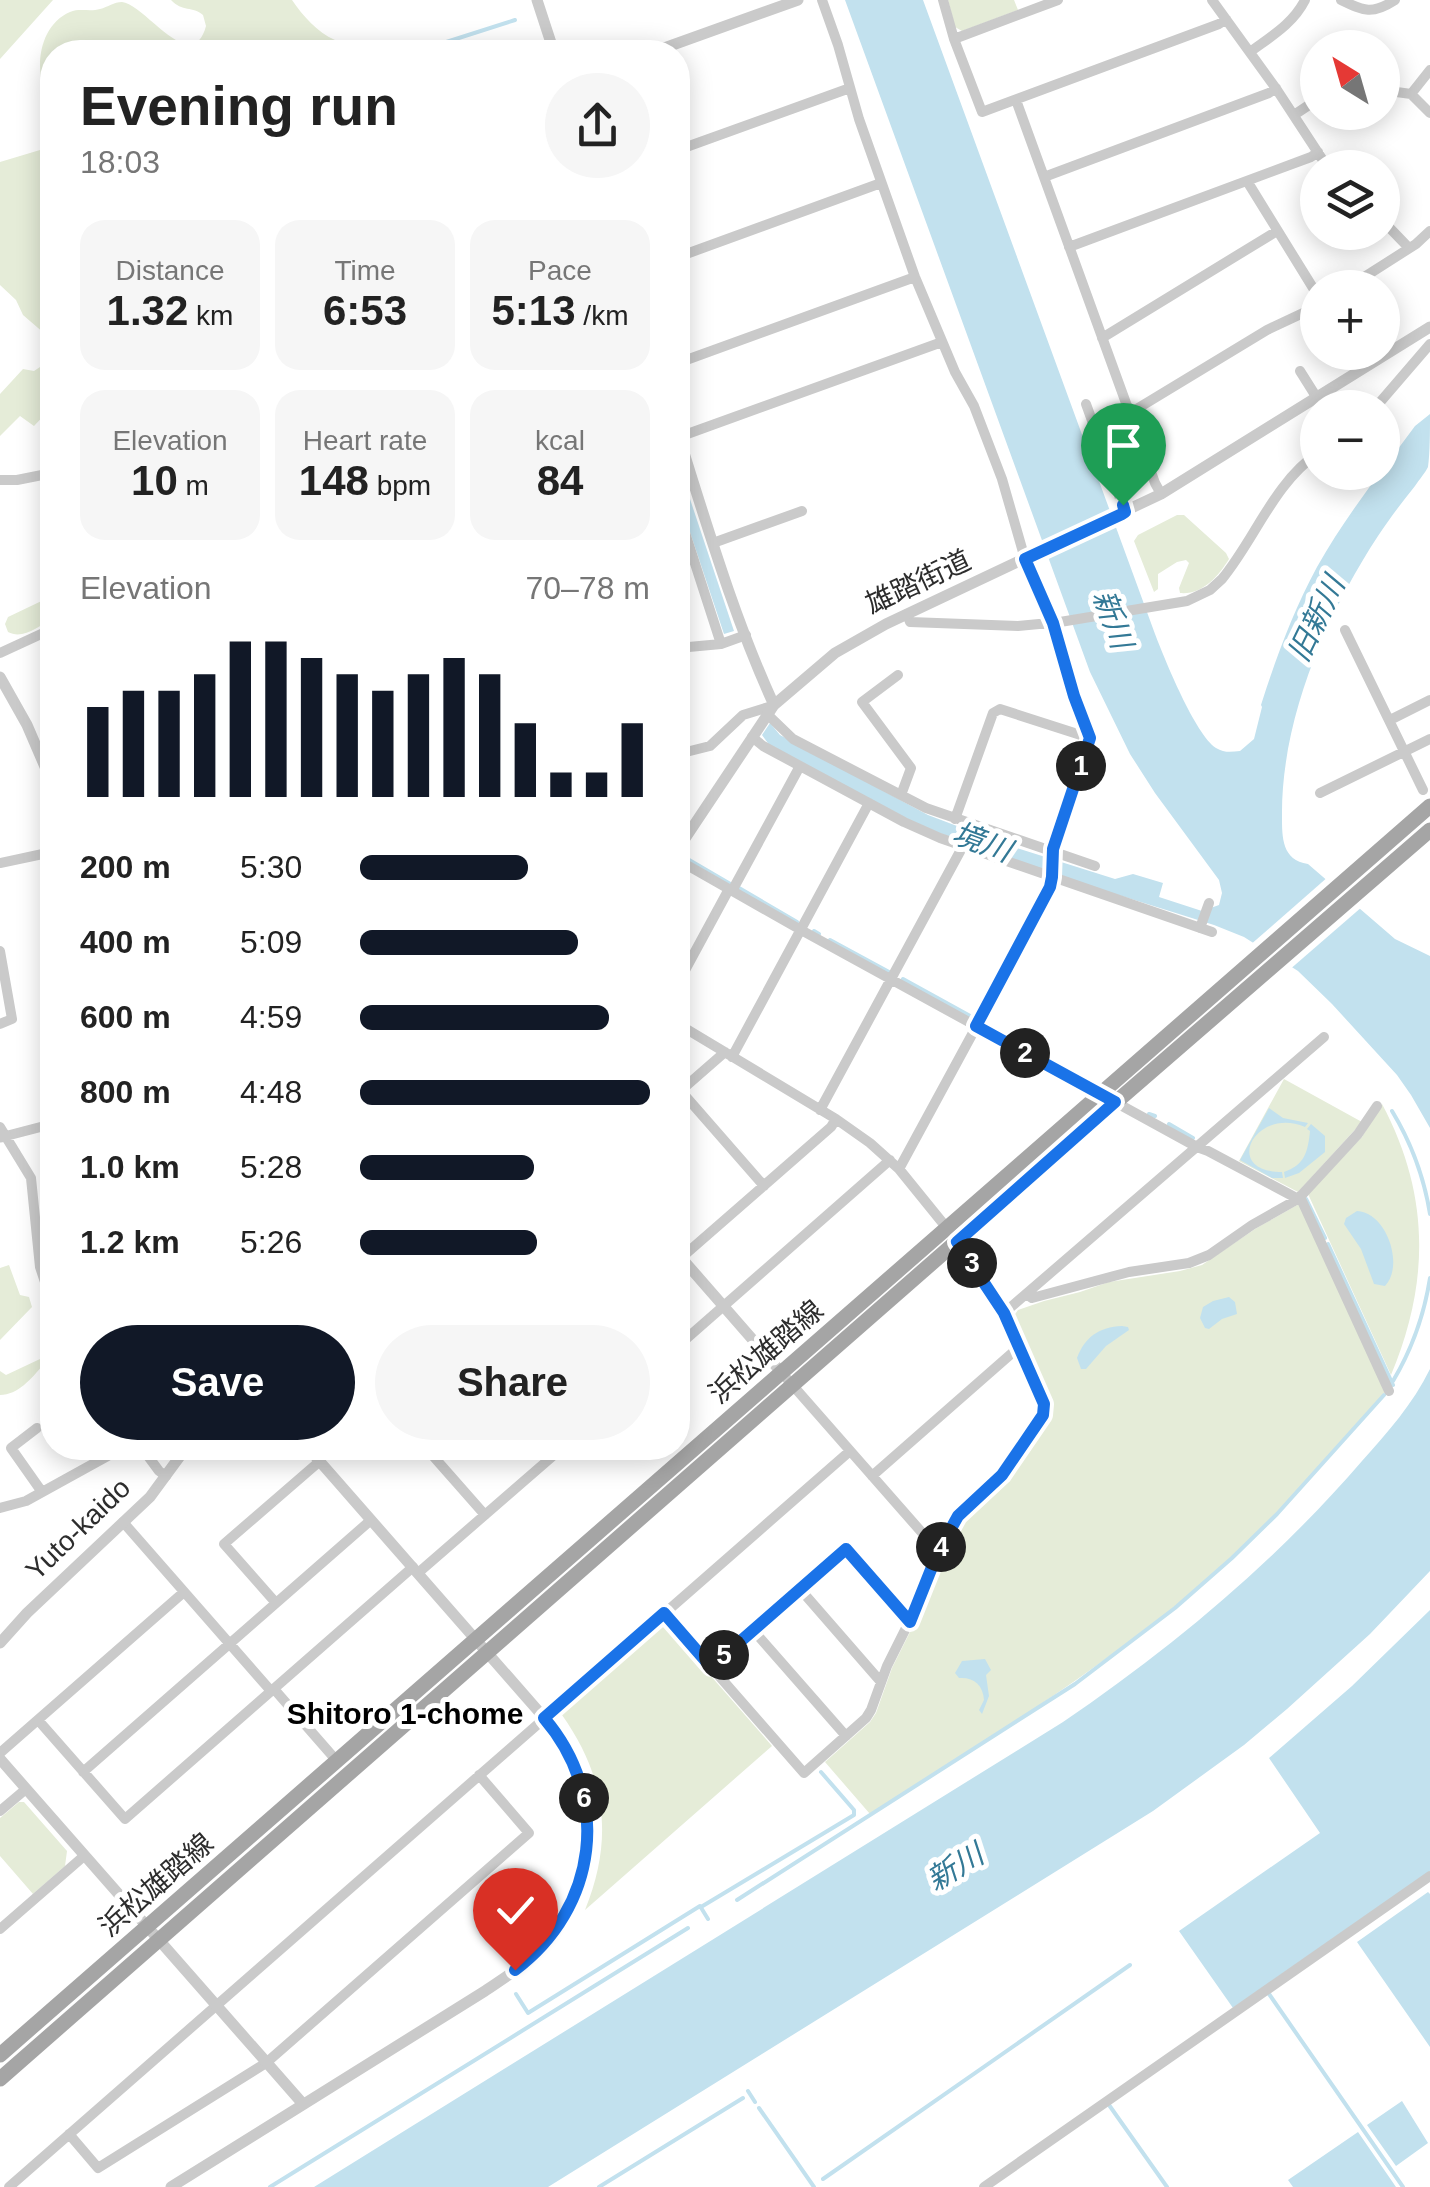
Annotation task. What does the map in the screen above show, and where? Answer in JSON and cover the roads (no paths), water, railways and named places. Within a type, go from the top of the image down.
[{"type":"main road","name":"浜松雄踏線","points":[[690,1451],[1430,806]]},
{"type":"main road","name":"浜松雄踏線","points":[[0,2079],[1430,830]]},
{"type":"main road","name":"浜松雄踏線","points":[[0,2055],[680,1460]]},
{"type":"street","points":[[537,0],[550,40]]},
{"type":"street","points":[[686,40],[798,0]]},
{"type":"street","points":[[822,0],[914,277],[974,406],[1002,479],[1056,623],[1074,696],[1090,738],[1053,854],[1052,876],[1044,902],[899,1169]]},
{"type":"street","points":[[943,0],[982,112],[1226,20]]},
{"type":"street","points":[[954,39],[1058,0]]},
{"type":"street","points":[[1212,0],[1317,150]]},
{"type":"street","points":[[1250,52],[1290,22],[1305,0]]},
{"type":"street","points":[[1341,0],[1372,11],[1395,0]]},
{"type":"street","points":[[1411,94],[1430,70]]},
{"type":"street","points":[[690,146],[850,88]]},
{"type":"street","points":[[1044,177],[1276,88]]},
{"type":"street","points":[[1400,92],[1411,94],[1430,112]]},
{"type":"street","points":[[1016,100],[1161,494]]},
{"type":"street","points":[[1294,115],[1300,111]]},
{"type":"street","points":[[1069,247],[1300,161]]},
{"type":"street","points":[[1247,181],[1302,270]]},
{"type":"street","points":[[690,252],[881,183]]},
{"type":"street","points":[[1102,338],[1277,231]]},
{"type":"street","points":[[1375,270],[1430,232]]},
{"type":"street","points":[[1400,239],[1409,248]]},
{"type":"street","points":[[690,359],[914,277]]},
{"type":"street","points":[[1130,414],[1267,330],[1300,314]]},
{"type":"street","points":[[1330,390],[1430,326]]},
{"type":"street","points":[[690,432],[942,342]]},
{"type":"street","points":[[1390,390],[1430,344]]},
{"type":"street","points":[[1300,371],[1312,390]]},
{"type":"street","points":[[1086,404],[1124,513],[1300,408]]},
{"type":"street","points":[[907,614],[910,622],[1018,626],[1187,601],[1216,585],[1228,572],[1300,467]]},
{"type":"street","points":[[690,473],[769,711],[794,739],[901,796],[954,819],[1094,866]]},
{"type":"street","points":[[0,480],[40,475]]},
{"type":"street","points":[[713,544],[802,511]]},
{"type":"street","name":"雄踏街道","points":[[755,732],[769,711],[835,654],[868,633],[1124,513]]},
{"type":"street","points":[[690,548],[721,644]]},
{"type":"street","points":[[1345,630],[1424,790]]},
{"type":"street","points":[[0,654],[40,635]]},
{"type":"street","points":[[690,647],[721,644],[746,635]]},
{"type":"street","points":[[898,675],[862,702],[911,768],[901,796]]},
{"type":"street","points":[[0,677],[40,744]]},
{"type":"street","points":[[1390,720],[1430,700]]},
{"type":"street","points":[[954,819],[993,713],[1000,709],[1090,738]]},
{"type":"street","points":[[690,751],[710,746],[744,715],[769,711]]},
{"type":"street","points":[[690,831],[755,732],[763,746],[922,830],[963,846],[1205,927],[1209,903]]},
{"type":"street","points":[[1320,793],[1430,739]]},
{"type":"street","points":[[690,962],[800,766]]},
{"type":"street","points":[[690,1084],[729,1054],[870,803]]},
{"type":"street","points":[[820,1110],[963,846]]},
{"type":"street","points":[[0,863],[40,855]]},
{"type":"street","points":[[690,867],[1196,1147],[1302,1201],[1389,1391]]},
{"type":"street","points":[[0,951],[12,1019],[0,1024]]},
{"type":"street","points":[[690,1031],[836,1119],[890,1160],[946,1227]]},
{"type":"street","points":[[1004,1313],[1324,1037]]},
{"type":"street","points":[[690,1104],[764,1186]]},
{"type":"street","points":[[1026,1294],[1032,1298],[1118,1275],[1190,1264],[1210,1255],[1298,1199],[1358,1134],[1376,1106]]},
{"type":"street","points":[[690,1248],[836,1119]]},
{"type":"street","points":[[40,1126],[2,1133],[32,1178],[40,1268]]},
{"type":"street","points":[[690,1335],[890,1160]]},
{"type":"street","points":[[664,1613],[804,1773],[871,1710],[938,1552],[958,1516],[1002,1475],[1043,1415],[1044,1404],[1004,1313],[957,1242]]},
{"type":"street","points":[[690,1268],[938,1552]]},
{"type":"street","points":[[872,1476],[1020,1347]]},
{"type":"street","points":[[37,1428],[11,1448],[42,1492]]},
{"type":"street","points":[[9,2187],[850,1451]]},
{"type":"street","points":[[0,1508],[26,1501],[100,1460]]},
{"type":"street","points":[[151,1460],[166,1476]]},
{"type":"street","name":"Yuto-kaido","points":[[0,1643],[27,1612],[123,1522],[177,1460]]},
{"type":"street","points":[[171,2187],[512,1972],[539,1950],[558,1926],[573,1900],[582,1871],[587,1842],[586,1812],[570,1755],[544,1718],[320,1460],[224,1544],[276,1603]]},
{"type":"street","points":[[437,1460],[485,1515]]},
{"type":"street","points":[[38,1720],[125,1820],[272,1690],[548,1460]]},
{"type":"street","points":[[83,1772],[371,1520]]},
{"type":"street","points":[[123,1522],[336,1760]]},
{"type":"street","points":[[711,1667],[846,1549],[910,1622]]},
{"type":"street","points":[[800,1589],[881,1682]]},
{"type":"street","points":[[184,1592],[0,1756],[303,2104]]},
{"type":"street","points":[[753,1630],[846,1736]]},
{"type":"street","points":[[69,2134],[98,2168],[266,2063],[529,1833],[479,1775]]},
{"type":"street","points":[[0,1811],[26,1788]]},
{"type":"street","points":[[0,1929],[84,1856]]},
{"type":"street","points":[[984,2187],[1430,1876]]},
{"type":"water","points":[[845,0],[923,0],[1155,634],[1190,713],[1216,748],[1240,751],[1254,739],[1279,652],[1317,567],[1367,490],[1400,490],[1400,446],[1430,414],[1428,467],[1359,567],[1310,670],[1289,743],[1282,816],[1283,840],[1293,858],[1308,864],[1395,939],[1430,956],[1430,1128],[1397,1075],[1332,1004],[1298,971],[1244,937],[923,827],[770,746],[762,735],[770,723],[780,735],[928,815],[1007,845],[1115,879],[1133,874],[1163,883],[1159,897],[1202,911],[1219,905],[1219,880],[1130,754],[1090,672]]},
{"type":"water","points":[[690,499],[734,631],[724,634],[690,532]]},
{"type":"water","points":[[1269,1108],[1283,1118],[1308,1123],[1305,1127],[1272,1125],[1252,1142],[1249,1152],[1253,1162],[1263,1169],[1282,1172],[1283,1178],[1272,1178],[1240,1160]]},
{"type":"water","points":[[1311,1124],[1325,1136],[1325,1152],[1299,1173],[1285,1178],[1284,1172],[1304,1156]]},
{"type":"water","points":[[1357,1211],[1376,1220],[1389,1241],[1393,1266],[1385,1286],[1374,1284],[1361,1249],[1344,1224]]},
{"type":"water","points":[[1229,1297],[1235,1302],[1237,1314],[1205,1328],[1200,1318],[1203,1307]]},
{"type":"water","points":[[1122,1326],[1129,1330],[1106,1346],[1086,1369],[1081,1369],[1077,1358],[1084,1344],[1106,1328]]},
{"type":"water","name":"新川","points":[[1430,1369],[1430,1571],[1370,1634],[1244,1745],[1153,1811],[548,2187],[314,2187],[1104,1693],[1183,1633],[1294,1534],[1390,1429]]},
{"type":"water","points":[[1430,1610],[1430,1871],[1233,2008],[1179,1931],[1320,1833],[1269,1758],[1352,1686]]},
{"type":"water","points":[[985,1659],[991,1670],[986,1675],[989,1696],[982,1714],[980,1686],[955,1673],[962,1661]]},
{"type":"water","points":[[1430,1894],[1430,2047],[1357,1942]]},
{"type":"water","points":[[1402,2101],[1428,2143],[1396,2166],[1367,2125]]},
{"type":"water","points":[[1358,2132],[1396,2187],[1293,2187],[1288,2180]]},
{"type":"waterway","points":[[452,40],[515,20]]},
{"type":"waterway","points":[[690,860],[732,885]]},
{"type":"waterway","points":[[739,888],[797,922]]},
{"type":"waterway","points":[[814,931],[819,934]]},
{"type":"waterway","points":[[830,940],[889,972]]},
{"type":"waterway","points":[[903,979],[972,1017]]},
{"type":"waterway","points":[[986,1025],[1056,1063]]},
{"type":"waterway","points":[[1075,1074],[1080,1076]]},
{"type":"waterway","points":[[1392,1111],[1416,1161],[1430,1214]]},
{"type":"waterway","points":[[1149,1114],[1155,1116]]},
{"type":"waterway","points":[[1169,1124],[1193,1138]]},
{"type":"waterway","points":[[1306,1199],[1325,1238]]},
{"type":"waterway","points":[[1328,1244],[1393,1385]]},
{"type":"waterway","points":[[1393,1381],[1416,1332],[1430,1278]]},
{"type":"waterway","points":[[737,1900],[1075,1684],[1175,1608],[1277,1514],[1384,1395]]},
{"type":"waterway","points":[[701,1907],[854,1815],[854,1810],[821,1772]]},
{"type":"waterway","points":[[516,1994],[528,2013],[700,1906],[708,1919]]},
{"type":"waterway","points":[[270,2187],[688,1928]]},
{"type":"waterway","points":[[823,2179],[1130,1965]]},
{"type":"waterway","points":[[1269,1994],[1403,2187]]},
{"type":"waterway","points":[[748,2091],[755,2102]]},
{"type":"waterway","points":[[599,2187],[743,2098]]},
{"type":"waterway","points":[[1109,2105],[1167,2187]]},
{"type":"waterway","points":[[759,2108],[814,2187]]},
{"type":"district","name":"Shitoro 1-chome","points":[[405,1713]]},
{"type":"water label","name":"旧新川","points":[[1316,619]]},
{"type":"water label","name":"境川","points":[[982,842]]}]
